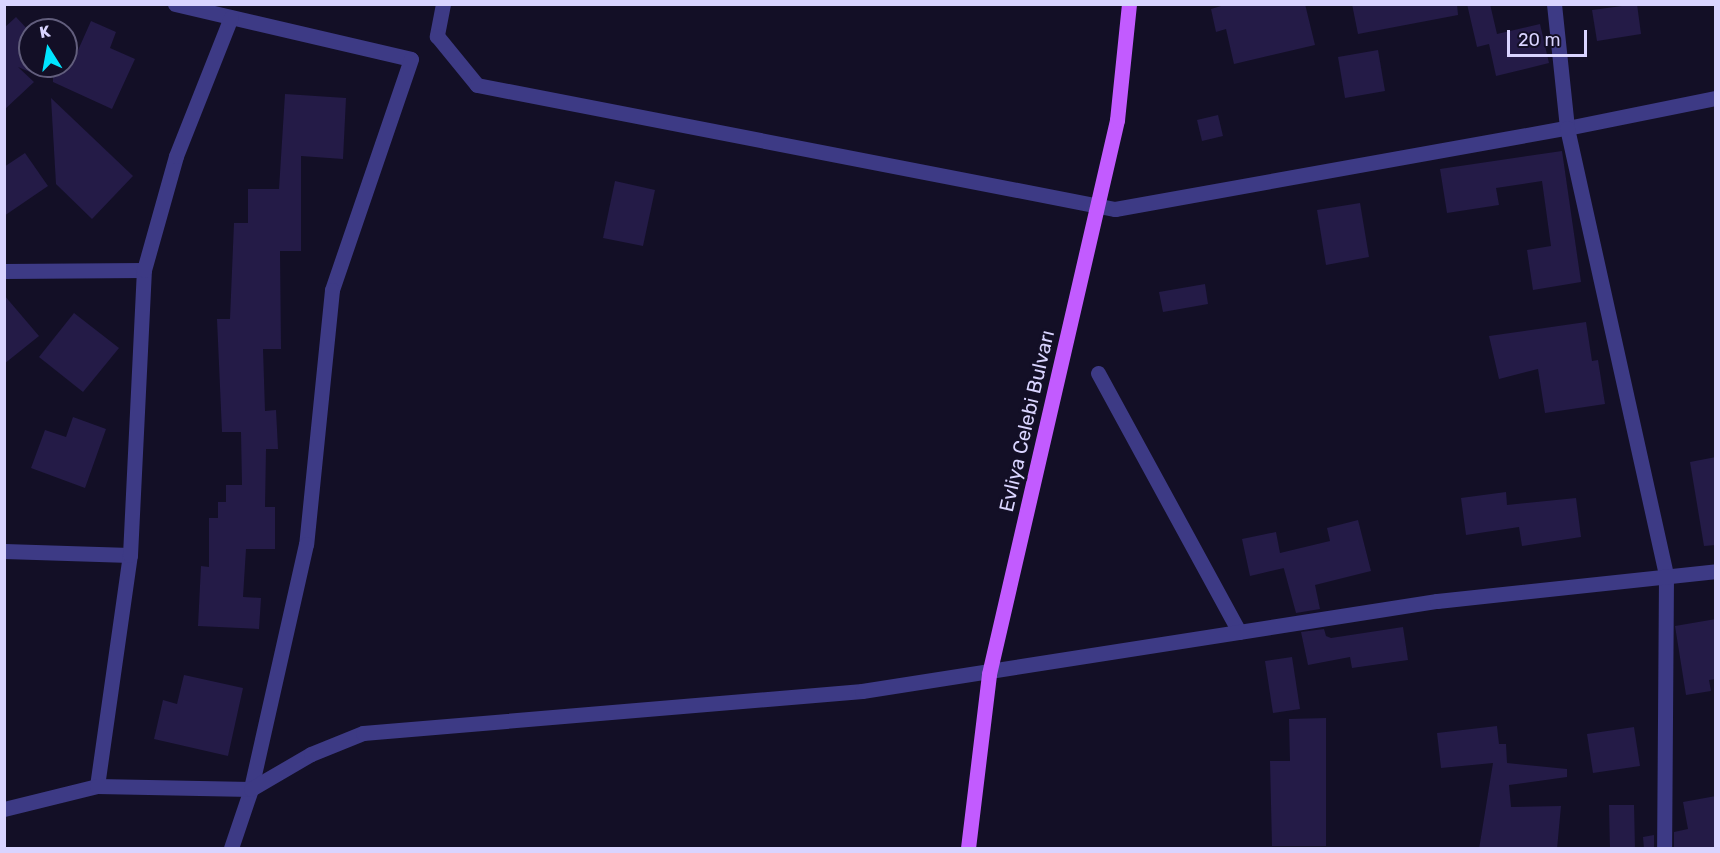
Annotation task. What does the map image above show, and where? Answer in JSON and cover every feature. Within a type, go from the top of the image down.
[{"type":"main road","name":"Evliya Celebi Bulvarı","points":[[968,849],[989,674],[1117,120],[1129,4]]},
{"type":"street","points":[[175,4],[411,59],[332,290],[306,544],[251,789],[231,849]]},
{"type":"street","points":[[443,4],[437,36],[477,85],[1115,209],[1567,128],[1716,98]]},
{"type":"street","points":[[1554,4],[1567,128],[1666,576],[1664,849]]},
{"type":"street","points":[[97,786],[130,555],[144,270],[176,156],[231,17]]},
{"type":"street","points":[[4,271],[144,270]]},
{"type":"street","points":[[1098,373],[1239,632]]},
{"type":"street","points":[[4,551],[130,555]]},
{"type":"street","points":[[4,809],[97,786],[251,789],[311,754],[363,733],[862,691],[989,674],[1437,601],[1716,571]]},
{"type":"building","points":[[1228,4],[1305,4],[1315,45],[1234,64],[1226,29],[1216,32],[1211,9]]},
{"type":"building","points":[[1352,4],[1457,4],[1458,15],[1358,34]]},
{"type":"building","points":[[1467,4],[1490,4],[1497,34],[1540,24],[1549,63],[1496,76],[1489,44],[1477,47]]},
{"type":"building","points":[[1637,4],[1641,34],[1597,41],[1592,10]]},
{"type":"building","points":[[16,17],[18,19],[18,78],[30,78],[34,82],[4,110],[4,28]]},
{"type":"building","points":[[91,21],[116,32],[110,48],[135,59],[112,109],[53,82],[53,78],[78,78],[78,50]]},
{"type":"building","points":[[1378,50],[1385,91],[1345,98],[1338,57]]},
{"type":"building","points":[[285,94],[346,98],[343,159],[301,156],[301,251],[280,251],[281,349],[263,349],[265,411],[276,410],[278,449],[266,449],[265,507],[275,507],[275,549],[246,549],[243,597],[261,598],[259,629],[198,626],[201,566],[209,567],[209,518],[218,518],[218,502],[226,502],[226,485],[242,485],[241,432],[222,432],[217,319],[230,319],[234,223],[248,223],[248,189],[279,189]]},
{"type":"building","points":[[51,98],[133,176],[92,219],[56,184]]},
{"type":"building","points":[[1218,115],[1223,136],[1202,141],[1197,120]]},
{"type":"building","points":[[1562,151],[1581,282],[1533,290],[1527,250],[1551,246],[1542,181],[1496,188],[1499,205],[1447,213],[1440,169]]},
{"type":"building","points":[[25,153],[48,186],[4,216],[4,167]]},
{"type":"building","points":[[615,181],[655,190],[643,246],[603,238]]},
{"type":"building","points":[[1360,203],[1369,257],[1326,265],[1317,210]]},
{"type":"building","points":[[1205,284],[1208,304],[1163,312],[1159,292]]},
{"type":"building","points":[[4,295],[39,336],[4,364]]},
{"type":"building","points":[[74,313],[119,348],[83,392],[39,357]]},
{"type":"building","points":[[1586,322],[1592,361],[1598,360],[1605,404],[1545,413],[1538,369],[1499,379],[1489,336]]},
{"type":"building","points":[[73,417],[106,429],[85,488],[31,468],[45,430],[66,437]]},
{"type":"building","points":[[1716,457],[1716,545],[1704,546],[1690,462]]},
{"type":"building","points":[[1506,492],[1507,505],[1576,498],[1581,537],[1522,546],[1519,527],[1466,535],[1461,498]]},
{"type":"building","points":[[1358,520],[1371,571],[1315,585],[1320,609],[1296,613],[1284,568],[1250,576],[1242,539],[1276,532],[1280,553],[1330,541],[1327,528]]},
{"type":"building","points":[[1716,619],[1716,679],[1709,680],[1711,691],[1686,695],[1675,626]]},
{"type":"building","points":[[1403,627],[1408,660],[1352,668],[1350,657],[1308,665],[1301,632],[1324,629],[1326,636],[1331,638]]},
{"type":"building","points":[[1292,657],[1300,709],[1273,713],[1265,661]]},
{"type":"building","points":[[184,675],[243,688],[228,756],[154,739],[163,700],[177,704]]},
{"type":"building","points":[[1326,718],[1326,846],[1272,846],[1270,761],[1290,761],[1289,719]]},
{"type":"building","points":[[1497,726],[1499,744],[1506,744],[1507,763],[1567,769],[1567,777],[1509,785],[1511,807],[1561,806],[1557,849],[1479,849],[1493,763],[1441,768],[1437,733]]},
{"type":"building","points":[[1634,727],[1640,766],[1593,773],[1587,734]]},
{"type":"building","points":[[1716,796],[1716,849],[1674,849],[1674,832],[1688,829],[1683,802]]},
{"type":"building","points":[[1609,805],[1634,805],[1635,849],[1610,849]]},
{"type":"building","points":[[1654,835],[1654,849],[1644,849],[1643,837]]}]
